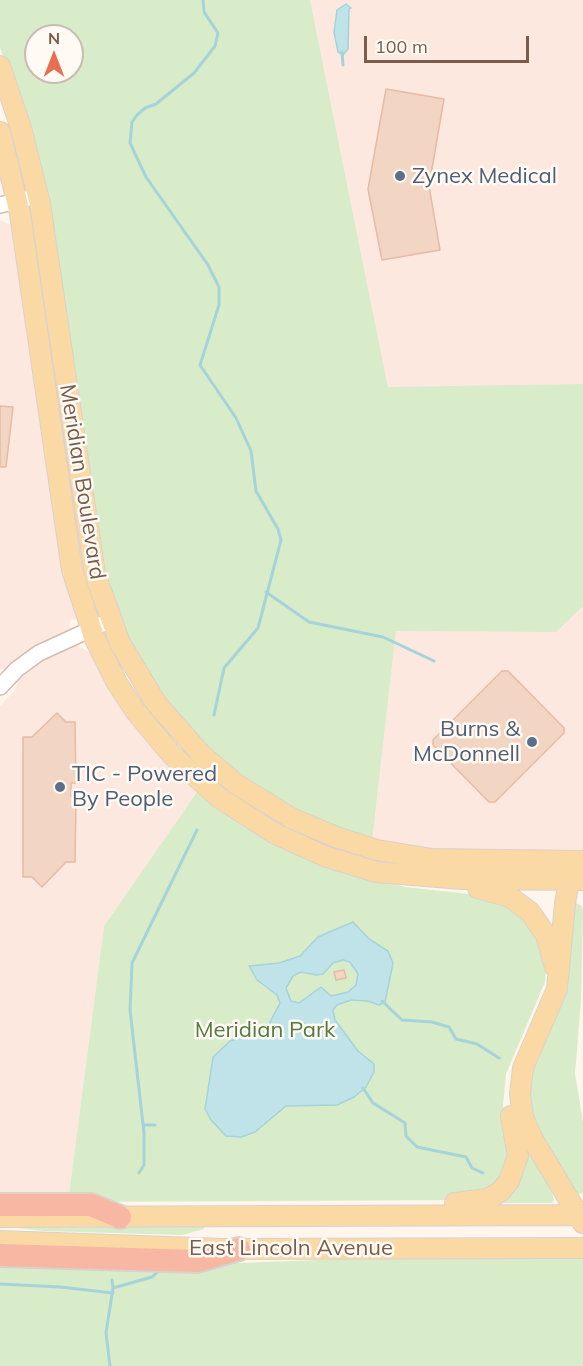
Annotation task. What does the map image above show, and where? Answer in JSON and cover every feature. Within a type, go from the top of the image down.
[{"type":"highway","points":[[0,1205],[91,1205],[120,1217]]},
{"type":"highway","points":[[0,1255],[197,1261],[239,1249]]},
{"type":"main road","name":"Meridian Boulevard","points":[[0,66],[21,128],[38,196],[96,581],[111,620],[141,680],[179,731],[230,779],[293,819],[354,843],[414,857],[580,870]]},
{"type":"main road","name":"Meridian Boulevard","points":[[0,132],[9,203],[65,537],[76,586],[90,629],[111,673],[136,712],[166,748],[203,785],[249,819],[290,842],[334,860],[376,872],[455,879],[580,870]]},
{"type":"main road","points":[[335,1216],[359,1204],[473,1203],[497,1194],[511,1178],[517,1160],[518,1142],[510,1100],[511,1091],[557,989],[580,870]]},
{"type":"main road","points":[[376,872],[428,884],[488,889],[515,900],[533,914],[546,935],[554,959],[557,989]]},
{"type":"main road","points":[[523,1068],[520,1094],[526,1126],[581,1218]]},
{"type":"main road","name":"East Lincoln Avenue","points":[[0,1217],[581,1218]]},
{"type":"main road","name":"East Lincoln Avenue","points":[[0,1241],[239,1249],[583,1248]]},
{"type":"street","points":[[9,203],[38,196]]},
{"type":"street","points":[[0,687],[17,669],[39,653],[111,620]]},
{"type":"shaded area","points":[[310,0],[583,0],[583,856],[468,854],[372,842],[396,631],[388,387]]},
{"type":"shaded area","points":[[0,220],[13,226],[77,615],[76,620],[71,619],[69,626],[77,645],[91,653],[119,703],[139,731],[197,792],[104,926],[68,1202],[0,1199],[0,706],[15,690],[18,681],[5,669],[0,670]]},
{"type":"green space","points":[[0,0],[310,0],[388,387],[583,384],[583,606],[556,632],[396,631],[372,842],[353,836],[261,794],[181,725],[134,656],[106,589],[13,82],[0,48]]},
{"type":"green space","name":"Meridian Park","points":[[197,792],[254,833],[317,865],[319,862],[405,887],[478,895],[511,905],[535,929],[546,967],[545,982],[506,1074],[503,1106],[512,1142],[505,1177],[469,1200],[68,1202],[104,926]]},
{"type":"green space","points":[[576,903],[582,906],[583,912],[581,1001],[575,1073],[583,1122],[583,1193],[575,1195],[540,1140],[528,1107],[531,1076],[568,990],[572,906]]},
{"type":"green space","points":[[524,1143],[555,1186],[551,1188],[554,1200],[552,1203],[496,1203]]},
{"type":"green space","points":[[204,1226],[204,1229],[182,1235],[44,1231],[18,1228]]},
{"type":"green space","points":[[583,1257],[583,1366],[0,1366],[0,1260],[214,1264],[369,1258]]},
{"type":"water","points":[[346,4],[351,8],[349,9],[348,49],[343,55],[338,52],[334,32],[337,10]]},
{"type":"water","points":[[353,922],[369,939],[388,951],[393,963],[385,1002],[379,1005],[368,1001],[351,1000],[337,1005],[333,1010],[335,1020],[358,1051],[374,1064],[374,1072],[366,1087],[354,1097],[337,1105],[286,1106],[255,1132],[241,1137],[226,1136],[211,1120],[205,1109],[213,1057],[230,1041],[267,1028],[280,1003],[277,995],[257,980],[249,966],[279,963],[300,956],[318,937]],"holes":[[[343,960],[350,962],[358,974],[356,985],[348,992],[331,996],[321,987],[299,1003],[291,1001],[286,988],[293,976],[301,972],[323,974],[333,963]]]},
{"type":"building","name":"Zynex Medical","points":[[386,89],[444,99],[429,186],[440,250],[382,260],[368,189]]},
{"type":"building","points":[[0,406],[13,407],[6,467],[0,467]]},
{"type":"building","points":[[502,671],[508,671],[564,728],[564,733],[495,802],[489,802],[433,745],[433,740]]},
{"type":"building","points":[[57,713],[66,722],[75,722],[76,783],[71,783],[71,796],[76,801],[75,862],[66,862],[42,887],[32,877],[23,877],[23,737],[32,737]]},
{"type":"building","points":[[344,970],[346,978],[336,980],[334,972]]},
{"type":"waterway","points":[[203,0],[204,12],[218,33],[215,46],[194,73],[156,104],[145,108],[137,115],[132,122],[130,143],[146,177],[208,265],[219,287],[219,305],[200,365],[236,418],[251,451],[256,491],[278,529],[281,540],[258,628],[224,668],[214,715]]},
{"type":"waterway","points":[[342,52],[343,65]]},
{"type":"waterway","points":[[266,592],[309,622],[383,637],[434,661]]},
{"type":"waterway","points":[[139,1173],[144,1165],[144,1133],[130,1010],[132,963],[197,830]]},
{"type":"waterway","points":[[382,1001],[402,1020],[432,1022],[449,1027],[456,1039],[477,1044],[499,1058]]},
{"type":"waterway","points":[[363,1088],[373,1103],[405,1123],[406,1136],[417,1147],[466,1157],[472,1168],[483,1173]]},
{"type":"waterway","points":[[144,1125],[155,1125]]},
{"type":"waterway","points":[[113,1288],[152,1277],[161,1269]]},
{"type":"waterway","points":[[110,1366],[106,1333],[113,1288],[112,1280]]},
{"type":"waterway","points":[[0,1284],[113,1293]]},
{"type":"place","name":"Zynex Medical","points":[[400,176]]},
{"type":"place","name":"Burns & McDonnell","points":[[532,742]]},
{"type":"place","name":"TIC - Powered By People","points":[[60,787]]}]
